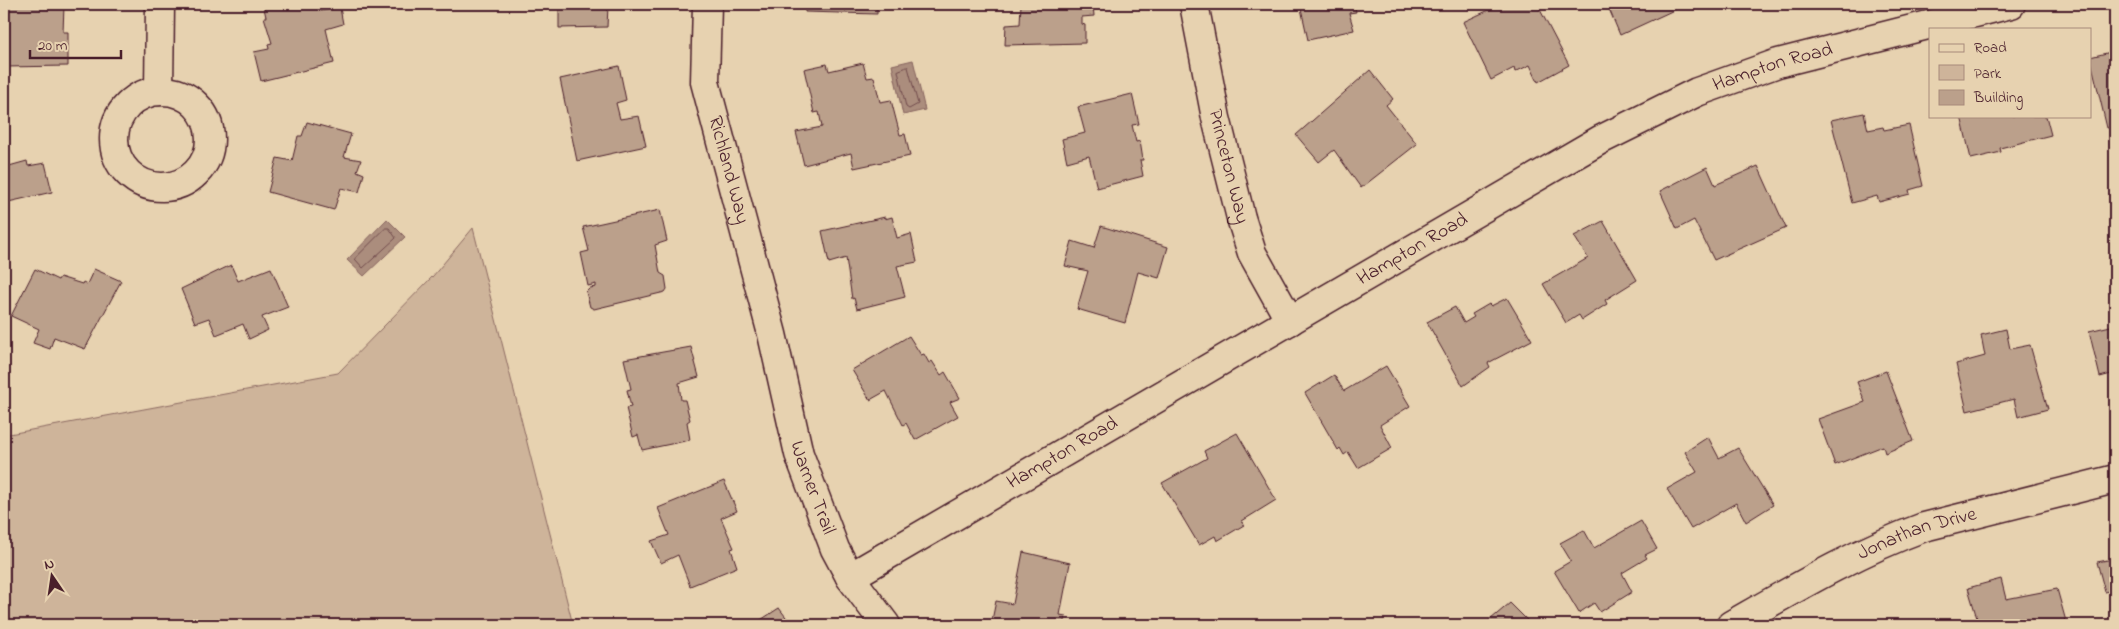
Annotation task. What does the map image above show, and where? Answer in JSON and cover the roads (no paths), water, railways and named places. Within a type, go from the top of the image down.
[{"type":"street","points":[[159,91],[160,4]]},
{"type":"street","name":"Richland Way","points":[[707,4],[705,82],[772,334]]},
{"type":"street","name":"Princeton Way","points":[[1194,4],[1216,118],[1241,218],[1252,252],[1290,321]]},
{"type":"street","name":"Hampton Road","points":[[850,577],[1600,140],[1697,92],[1778,63],[2011,4]]},
{"type":"street","name":"Warner Trail","points":[[772,334],[799,454],[835,550],[850,577],[886,625]]},
{"type":"street","name":"Jonathan Drive","points":[[1731,625],[1832,567],[1897,537],[1924,527],[2115,479]]},
{"type":"water","points":[[913,60],[925,110],[903,115],[892,65]]},
{"type":"water","points":[[387,219],[405,237],[364,276],[347,260]]}]
